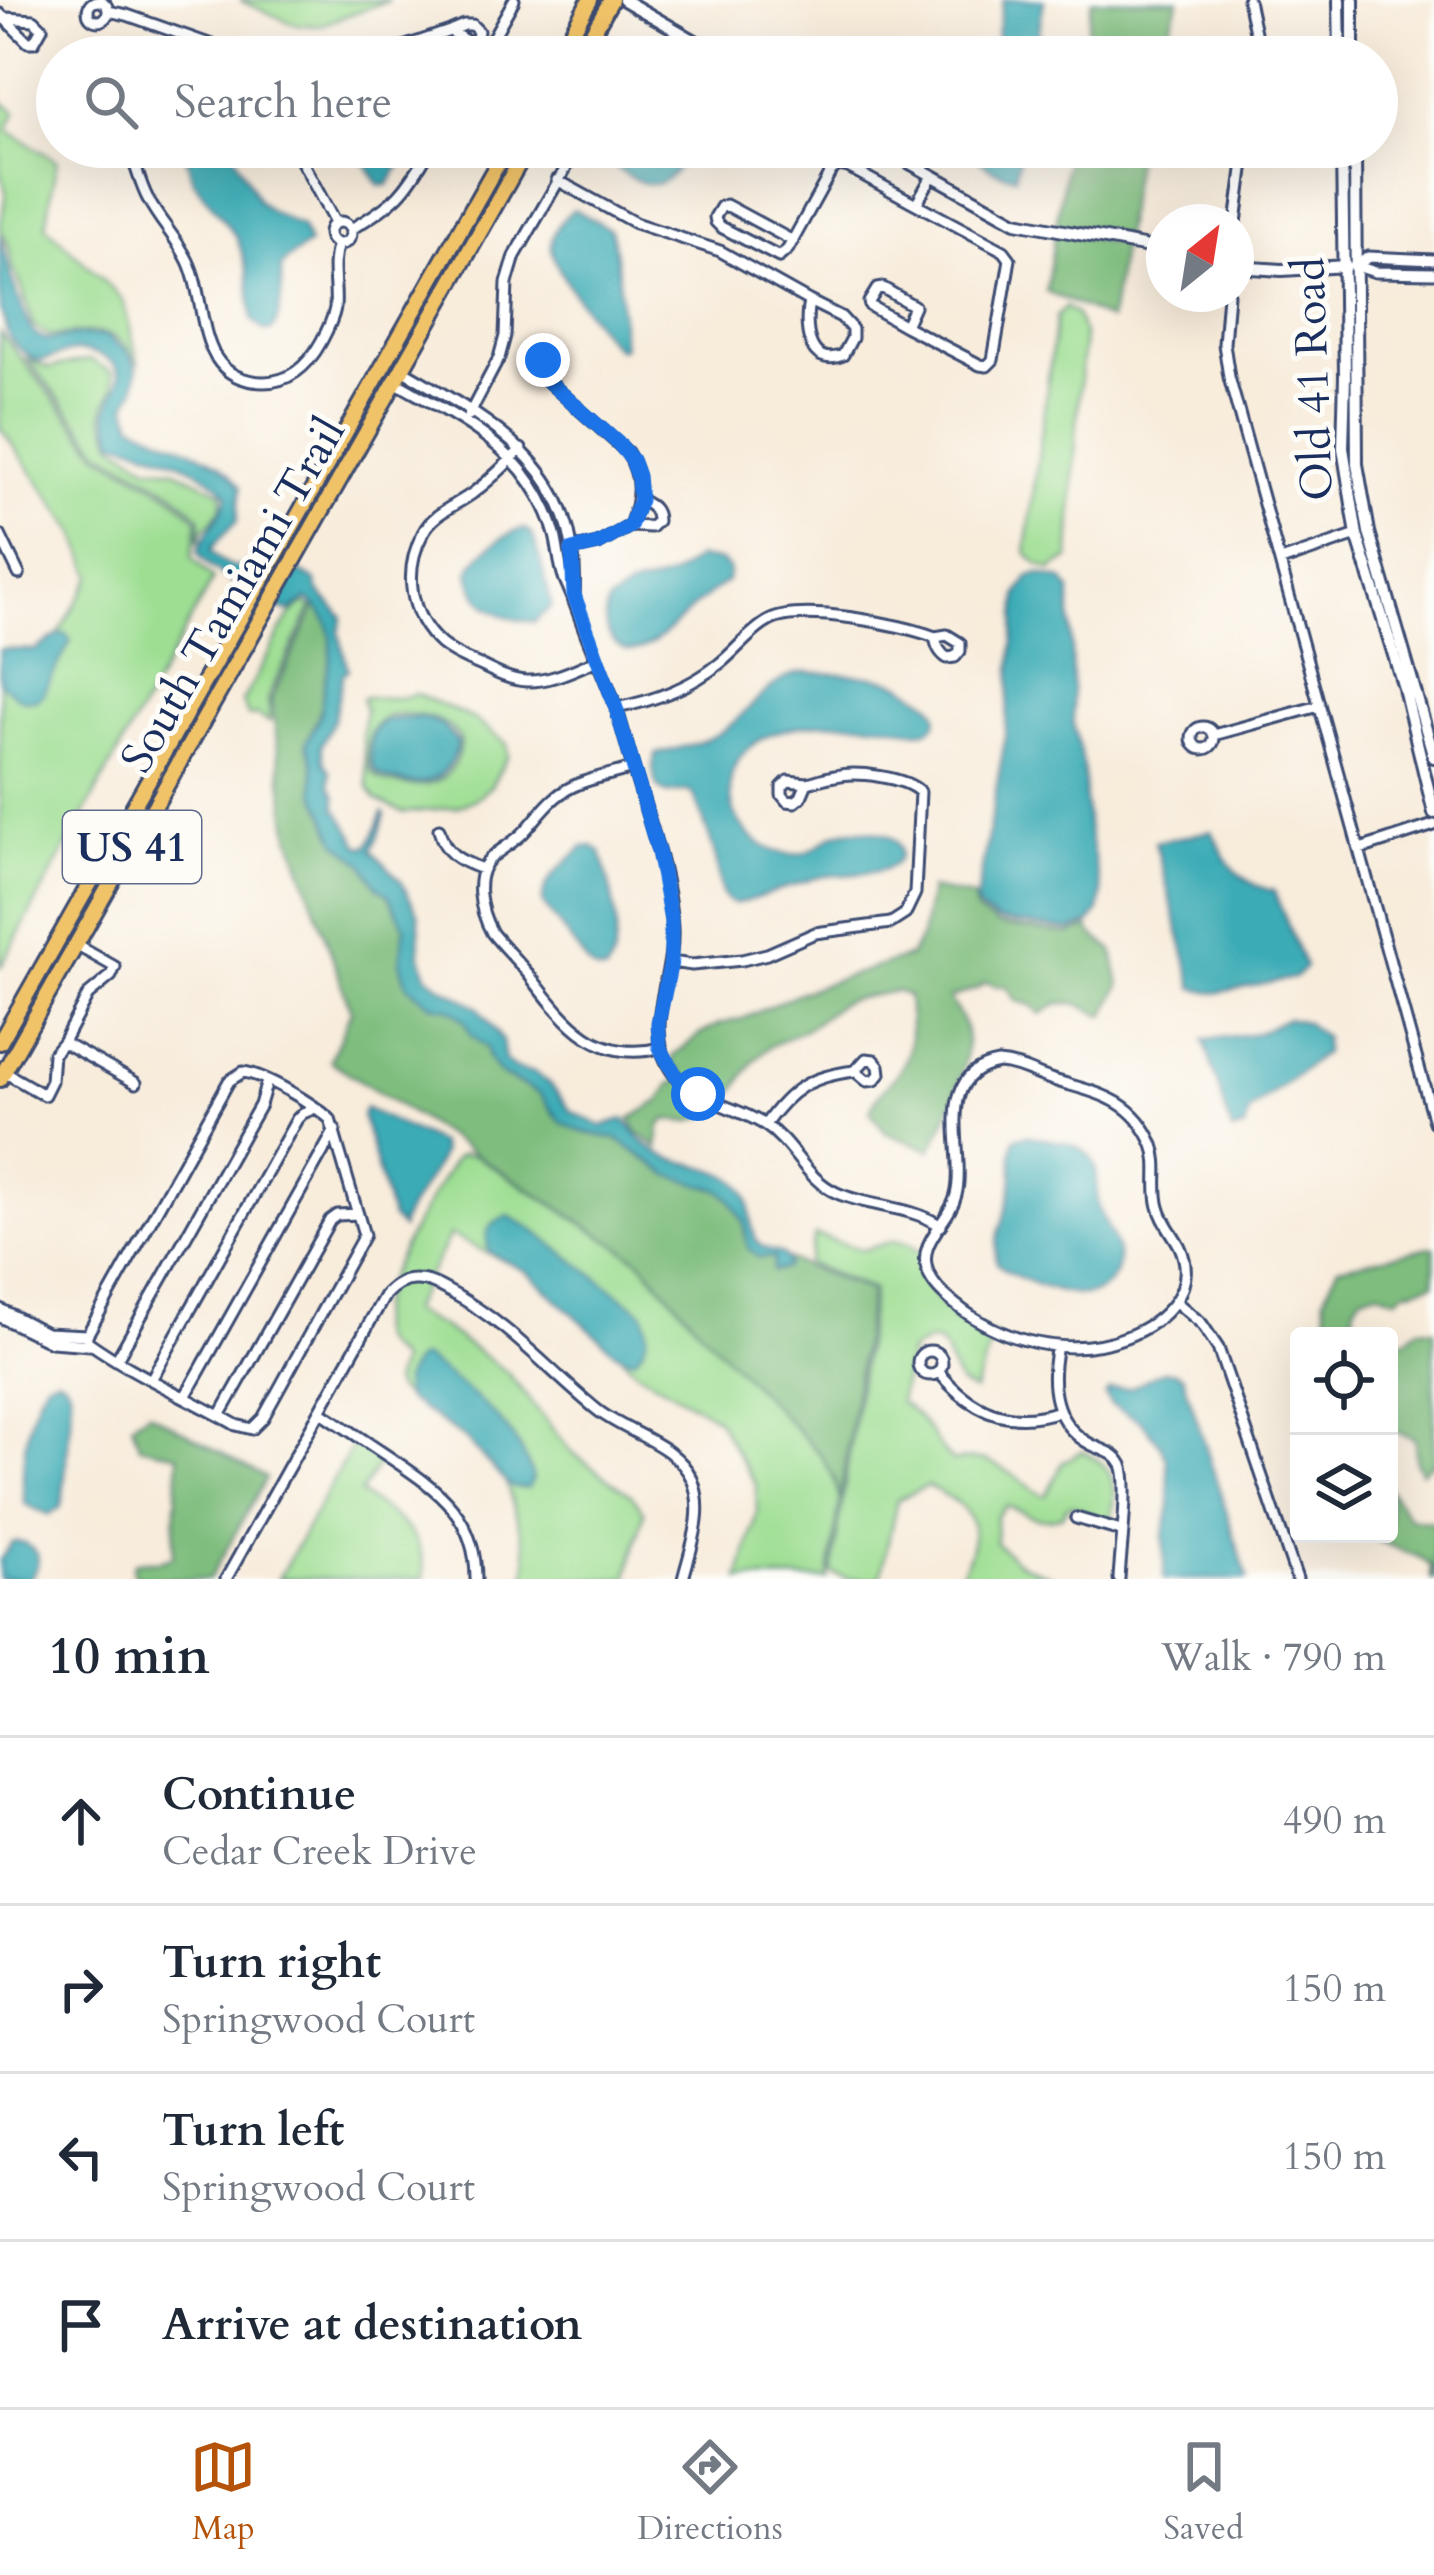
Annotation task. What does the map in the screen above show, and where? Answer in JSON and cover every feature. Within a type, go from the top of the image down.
[{"type":"main road","points":[[570,36],[590,0]]},
{"type":"main road","points":[[591,36],[611,0]]},
{"type":"main road","name":"South Tamiami Trail","points":[[0,1042],[495,168]]},
{"type":"main road","name":"South Tamiami Trail","points":[[2,1076],[516,168]]},
{"type":"main road","points":[[399,376],[399,355],[431,302],[453,242]]},
{"type":"main road","points":[[339,482],[354,436],[384,382],[381,370]]},
{"type":"main road","points":[[151,812],[148,800],[203,703],[225,644]]},
{"type":"street","points":[[494,36],[514,0]]},
{"type":"street","points":[[624,0],[684,36]]},
{"type":"street","points":[[1248,0],[1256,36]]},
{"type":"street","points":[[1339,0],[1340,36]]},
{"type":"street","points":[[1353,0],[1353,36]]},
{"type":"street","points":[[108,11],[183,36]]},
{"type":"street","points":[[435,36],[450,31]]},
{"type":"street","points":[[136,168],[148,200],[191,267],[210,348],[236,375],[260,382],[276,380],[307,363],[334,310],[332,265],[338,244]]},
{"type":"street","points":[[305,168],[335,223]]},
{"type":"street","points":[[338,244],[349,241],[351,230],[397,200],[419,168]]},
{"type":"street","points":[[465,422],[502,347],[507,283],[515,256],[565,168]]},
{"type":"street","points":[[793,241],[726,205],[716,217],[721,227],[776,256],[784,255],[793,241],[831,171],[834,168]]},
{"type":"street","points":[[850,168],[1004,251],[1010,260],[989,365],[980,365],[905,326],[870,306],[877,289],[914,306],[905,326]]},
{"type":"street","points":[[918,168],[1016,222],[1146,246]]},
{"type":"street","points":[[1238,204],[1243,168]]},
{"type":"street","name":"Old 41 Road","points":[[1343,168],[1350,266]]},
{"type":"street","name":"Old 41 Road","points":[[1353,168],[1342,448],[1384,630],[1404,688],[1434,813]]},
{"type":"street","points":[[916,204],[932,176]]},
{"type":"street","points":[[557,180],[635,223],[720,251],[841,317],[853,338],[843,355],[825,358],[817,354],[807,314],[809,301]]},
{"type":"street","points":[[335,223],[345,222],[351,230]]},
{"type":"street","points":[[335,223],[329,234],[338,244]]},
{"type":"street","points":[[1350,266],[1368,257],[1434,260]]},
{"type":"street","points":[[1254,268],[1350,266],[1375,272],[1434,273]]},
{"type":"street","points":[[1227,312],[1224,344],[1229,377],[1434,1122]]},
{"type":"street","points":[[541,375],[626,452],[638,476],[640,500],[630,526]]},
{"type":"street","points":[[399,376],[472,410],[505,434],[538,469],[556,497],[568,530],[574,595]]},
{"type":"street","points":[[399,376],[511,460],[540,498],[550,520],[563,575],[616,708],[658,851],[671,921],[671,962],[658,1023],[660,1048],[668,1065],[684,1085],[765,1125],[830,1190],[921,1214],[940,1226]]},
{"type":"street","points":[[521,449],[423,532],[411,579],[418,613],[444,646],[509,678],[547,679],[597,660]]},
{"type":"street","points":[[558,552],[598,544],[630,526],[651,527],[657,513],[640,500]]},
{"type":"street","points":[[1281,561],[1363,533]]},
{"type":"street","name":"Old 41 Road","points":[[1363,533],[1415,685],[1434,757]]},
{"type":"street","points":[[0,535],[20,574]]},
{"type":"street","points":[[616,708],[688,685],[767,622],[791,614],[910,628],[935,637]]},
{"type":"street","points":[[1214,735],[1319,706]]},
{"type":"street","points":[[633,768],[564,791],[522,834],[490,858],[482,869],[480,892],[488,926],[559,1013],[583,1034],[608,1049],[636,1053],[660,1048]]},
{"type":"street","points":[[671,962],[750,958],[815,933],[891,922],[910,908],[915,893],[920,792],[908,783],[853,774],[807,783]]},
{"type":"street","points":[[1360,849],[1434,825]]},
{"type":"street","points":[[439,830],[457,860],[482,869]]},
{"type":"street","points":[[2,1076],[44,1095],[51,1081],[51,1059],[88,995],[115,968],[76,945]]},
{"type":"street","points":[[63,1042],[136,1083]]},
{"type":"street","points":[[990,1064],[1015,1065],[1109,1096],[1145,1132],[1156,1154],[1158,1204],[1185,1264],[1183,1286],[1176,1302],[1154,1322],[1121,1339],[1092,1346],[1024,1340],[965,1312],[930,1276],[925,1261],[928,1245],[940,1226],[958,1186],[954,1136],[964,1085],[975,1071],[990,1064]]},
{"type":"street","points":[[765,1125],[798,1088],[830,1074],[855,1071]]},
{"type":"street","points":[[0,1313],[61,1339],[90,1340],[243,1429],[252,1429],[263,1418],[364,1234],[330,1119],[250,1072],[230,1081],[90,1340]]},
{"type":"street","points":[[118,1359],[260,1105],[267,1081]]},
{"type":"street","points":[[152,1378],[297,1119],[316,1108]]},
{"type":"street","points":[[185,1397],[334,1130]]},
{"type":"street","points":[[220,1416],[330,1220],[358,1214]]},
{"type":"street","points":[[226,1579],[385,1295],[410,1280],[436,1285],[495,1319],[602,1414],[681,1462],[694,1485],[698,1510],[683,1579]]},
{"type":"street","points":[[1176,1302],[1202,1324],[1218,1348],[1297,1579]]},
{"type":"street","points":[[1057,1346],[1052,1390],[1059,1411],[1080,1437],[1114,1455],[1123,1467],[1119,1579]]},
{"type":"street","points":[[938,1371],[961,1396],[982,1409],[1030,1417],[1059,1411]]},
{"type":"street","points":[[320,1411],[440,1494],[466,1530],[476,1579]]},
{"type":"street","points":[[1076,1518],[1121,1531]]},
{"type":"green space","points":[[239,0],[390,0],[318,26],[294,24]]},
{"type":"green space","points":[[1092,0],[1179,0],[1168,36],[1086,36]]},
{"type":"green space","points":[[1,101],[16,112],[9,131],[36,148],[36,168],[56,168],[46,226],[123,300],[139,365],[111,336],[49,336],[33,326],[0,228],[6,192],[0,170]]},
{"type":"green space","points":[[1066,168],[1134,168],[1123,236],[1056,225]]},
{"type":"green space","points":[[1055,233],[1122,244],[1110,320],[1046,291]]},
{"type":"green space","points":[[1065,307],[1076,315],[1084,335],[1070,558],[1051,570],[1026,552],[1056,317]]},
{"type":"green space","points":[[0,332],[98,453],[171,495],[198,520],[192,557],[213,579],[0,968],[0,649],[35,650],[58,635],[92,576],[76,533],[0,427]]},
{"type":"green space","points":[[27,359],[49,368],[90,360],[112,372],[114,388],[103,415],[113,442],[148,466],[174,469],[223,493],[221,508],[198,543],[201,518],[173,492],[100,450]]},
{"type":"green space","points":[[304,603],[312,607],[268,697],[270,720],[248,716],[242,702],[290,615]]},
{"type":"green space","points":[[316,606],[327,622],[331,640],[321,707],[306,743],[313,761],[315,792],[335,836],[388,893],[405,927],[400,962],[413,991],[457,1013],[503,1076],[540,1094],[561,1122],[617,1139],[669,1175],[720,1190],[743,1221],[746,1242],[758,1257],[774,1257],[773,1271],[788,1263],[787,1259],[870,1291],[840,1500],[820,1454],[640,1260],[330,1061],[351,1011],[289,831],[271,699]]},
{"type":"green space","points":[[416,694],[474,719],[507,744],[508,755],[491,786],[457,807],[404,813],[377,800],[368,787],[362,699]],"holes":[[[400,714],[442,722],[461,741],[454,764],[441,779],[411,786],[391,783],[370,768],[371,731],[385,718]]]},
{"type":"green space","points":[[930,889],[973,897],[977,912],[998,925],[1070,934],[1089,927],[1113,951],[1120,985],[1105,1016],[1075,1003],[1059,1003],[1041,1014],[1032,1005],[1016,1001],[1006,986],[986,982],[949,998],[964,1023],[967,1045],[956,1092],[931,1150],[886,1133],[870,1111],[904,1063],[909,1047],[908,996],[896,991],[848,1000],[769,1047],[733,1093],[707,1106],[707,1115],[689,1122],[667,1119],[660,1126],[658,1148],[637,1131],[630,1119],[660,1101],[671,1084],[685,1077],[673,1064],[673,1056],[699,1035],[806,990],[910,956],[921,937]]},
{"type":"green space","points":[[474,1155],[640,1260],[820,1454],[840,1500],[828,1579],[739,1579],[757,1512],[756,1485],[716,1418],[637,1371],[527,1272],[450,1235],[410,1311],[507,1372],[571,1452],[632,1495],[644,1512],[627,1579],[526,1579],[524,1542],[506,1483],[466,1440],[397,1391],[393,1383],[399,1362],[380,1342],[376,1325],[402,1249],[455,1158]]},
{"type":"green space","points":[[815,1235],[863,1250],[893,1241],[908,1244],[922,1254],[927,1284],[943,1306],[994,1336],[974,1391],[959,1383],[938,1343],[910,1352],[899,1402],[916,1415],[953,1462],[990,1463],[1042,1495],[1063,1462],[1082,1451],[1108,1471],[1114,1490],[1110,1522],[1072,1505],[1053,1518],[1006,1506],[996,1517],[996,1543],[1017,1562],[1057,1579],[958,1579],[971,1547],[971,1522],[957,1503],[927,1486],[897,1500],[880,1579],[849,1579],[832,1573],[873,1290],[807,1263]]},
{"type":"green space","points":[[1434,1246],[1434,1283],[1405,1290],[1396,1298],[1378,1291],[1362,1294],[1352,1327],[1327,1327],[1324,1297],[1338,1267]]},
{"type":"green space","points":[[1419,1328],[1434,1329],[1434,1461],[1421,1472],[1415,1439],[1398,1432],[1398,1341]]},
{"type":"green space","points":[[149,1412],[266,1478],[210,1579],[137,1579],[132,1570],[134,1563],[173,1556],[179,1455],[139,1446],[132,1423]]},
{"type":"green space","points":[[355,1441],[381,1459],[360,1494],[414,1538],[424,1579],[278,1579]]},
{"type":"green space","points":[[1398,1502],[1409,1518],[1434,1522],[1434,1579],[1431,1566],[1383,1543],[1398,1543]]},
{"type":"water","points":[[1003,0],[1044,0],[1038,36],[997,36]]},
{"type":"water","points":[[189,168],[242,168],[258,201],[301,226],[309,244],[281,268],[280,309],[272,331],[264,331],[252,320],[248,272],[237,238],[193,180]]},
{"type":"water","points":[[368,168],[399,168],[388,185],[379,185]]},
{"type":"water","points":[[617,168],[677,168],[653,184]]},
{"type":"water","points":[[991,168],[1017,168],[1015,176]]},
{"type":"water","points":[[574,209],[610,229],[620,288],[623,347],[618,349],[580,303],[552,251],[557,227]]},
{"type":"water","points":[[0,235],[12,280],[36,335],[48,340],[106,336],[127,351],[137,368],[127,405],[133,423],[219,464],[241,487],[237,521],[211,551],[223,562],[241,567],[261,551],[315,580],[319,592],[343,617],[339,632],[348,670],[321,746],[324,762],[330,771],[336,810],[359,845],[366,847],[385,814],[372,850],[401,881],[419,915],[420,952],[427,975],[478,1007],[502,1040],[505,1060],[551,1085],[571,1111],[602,1126],[624,1119],[659,1153],[736,1181],[747,1196],[758,1242],[782,1254],[786,1268],[773,1271],[774,1257],[758,1257],[748,1248],[743,1221],[720,1190],[669,1175],[617,1139],[561,1122],[540,1094],[499,1073],[487,1048],[471,1035],[465,1021],[407,985],[400,962],[405,927],[388,894],[363,863],[337,842],[315,792],[313,761],[306,743],[319,716],[331,656],[328,624],[307,599],[291,611],[283,610],[205,561],[198,552],[228,495],[192,467],[115,440],[107,414],[119,378],[110,361],[75,351],[38,360],[15,344],[0,309]]},
{"type":"water","points":[[524,529],[536,544],[552,606],[534,622],[491,609],[477,594],[469,572],[492,545]]},
{"type":"water","points":[[697,558],[721,561],[729,570],[727,581],[656,641],[632,650],[621,648],[606,629],[609,602],[629,588],[671,577]]},
{"type":"water","points":[[1039,574],[1063,580],[1070,590],[1073,723],[1102,894],[1099,911],[1090,923],[1071,930],[998,921],[976,903],[1004,745],[1018,595],[1029,577]]},
{"type":"water","points":[[66,634],[71,641],[41,697],[24,700],[0,682],[0,649],[35,650]]},
{"type":"water","points":[[805,672],[896,682],[931,704],[936,721],[919,731],[867,723],[824,723],[762,739],[746,751],[733,771],[731,794],[738,821],[763,845],[796,854],[844,831],[874,831],[898,844],[898,860],[880,870],[821,877],[734,904],[722,893],[713,848],[694,796],[687,791],[661,790],[653,768],[656,754],[712,737],[779,682]]},
{"type":"water","points":[[424,718],[442,725],[458,743],[445,770],[423,783],[378,773],[371,741],[379,725],[394,719]]},
{"type":"water","points":[[1212,831],[1235,870],[1274,891],[1305,967],[1294,978],[1216,993],[1194,988],[1155,842]]},
{"type":"water","points":[[593,846],[601,852],[615,913],[616,944],[606,972],[597,972],[588,964],[543,904],[546,887],[556,872],[583,847]]},
{"type":"water","points":[[1287,1018],[1305,1022],[1324,1037],[1324,1053],[1249,1112],[1245,1128],[1232,1132],[1204,1040],[1257,1033]]},
{"type":"water","points":[[365,1108],[439,1143],[442,1152],[401,1228],[391,1218],[362,1115]]},
{"type":"water","points":[[1026,1135],[1068,1144],[1093,1160],[1099,1207],[1118,1261],[1113,1277],[1096,1293],[1056,1291],[997,1263],[997,1244],[1012,1186],[1015,1138]]},
{"type":"water","points":[[509,1216],[644,1313],[647,1337],[635,1358],[616,1353],[527,1272],[489,1252],[489,1228]]},
{"type":"water","points":[[424,1358],[504,1425],[526,1459],[533,1479],[528,1488],[506,1483],[466,1439],[405,1398],[407,1372],[417,1359]]},
{"type":"water","points":[[1162,1371],[1183,1376],[1248,1579],[1164,1579],[1164,1534],[1170,1506],[1167,1460],[1141,1421],[1111,1405],[1105,1395]]},
{"type":"water","points":[[57,1377],[69,1388],[71,1413],[63,1499],[60,1508],[49,1515],[25,1504],[24,1457],[39,1394],[46,1381]]},
{"type":"water","points":[[17,1542],[37,1553],[37,1567],[29,1579],[0,1579],[0,1560]]},
{"type":"route","points":[[543,360],[541,375],[620,445],[638,476],[640,500],[630,526],[598,544],[572,550],[574,595],[616,708],[658,851],[672,939],[658,1023],[660,1048],[678,1079],[698,1094]]}]
